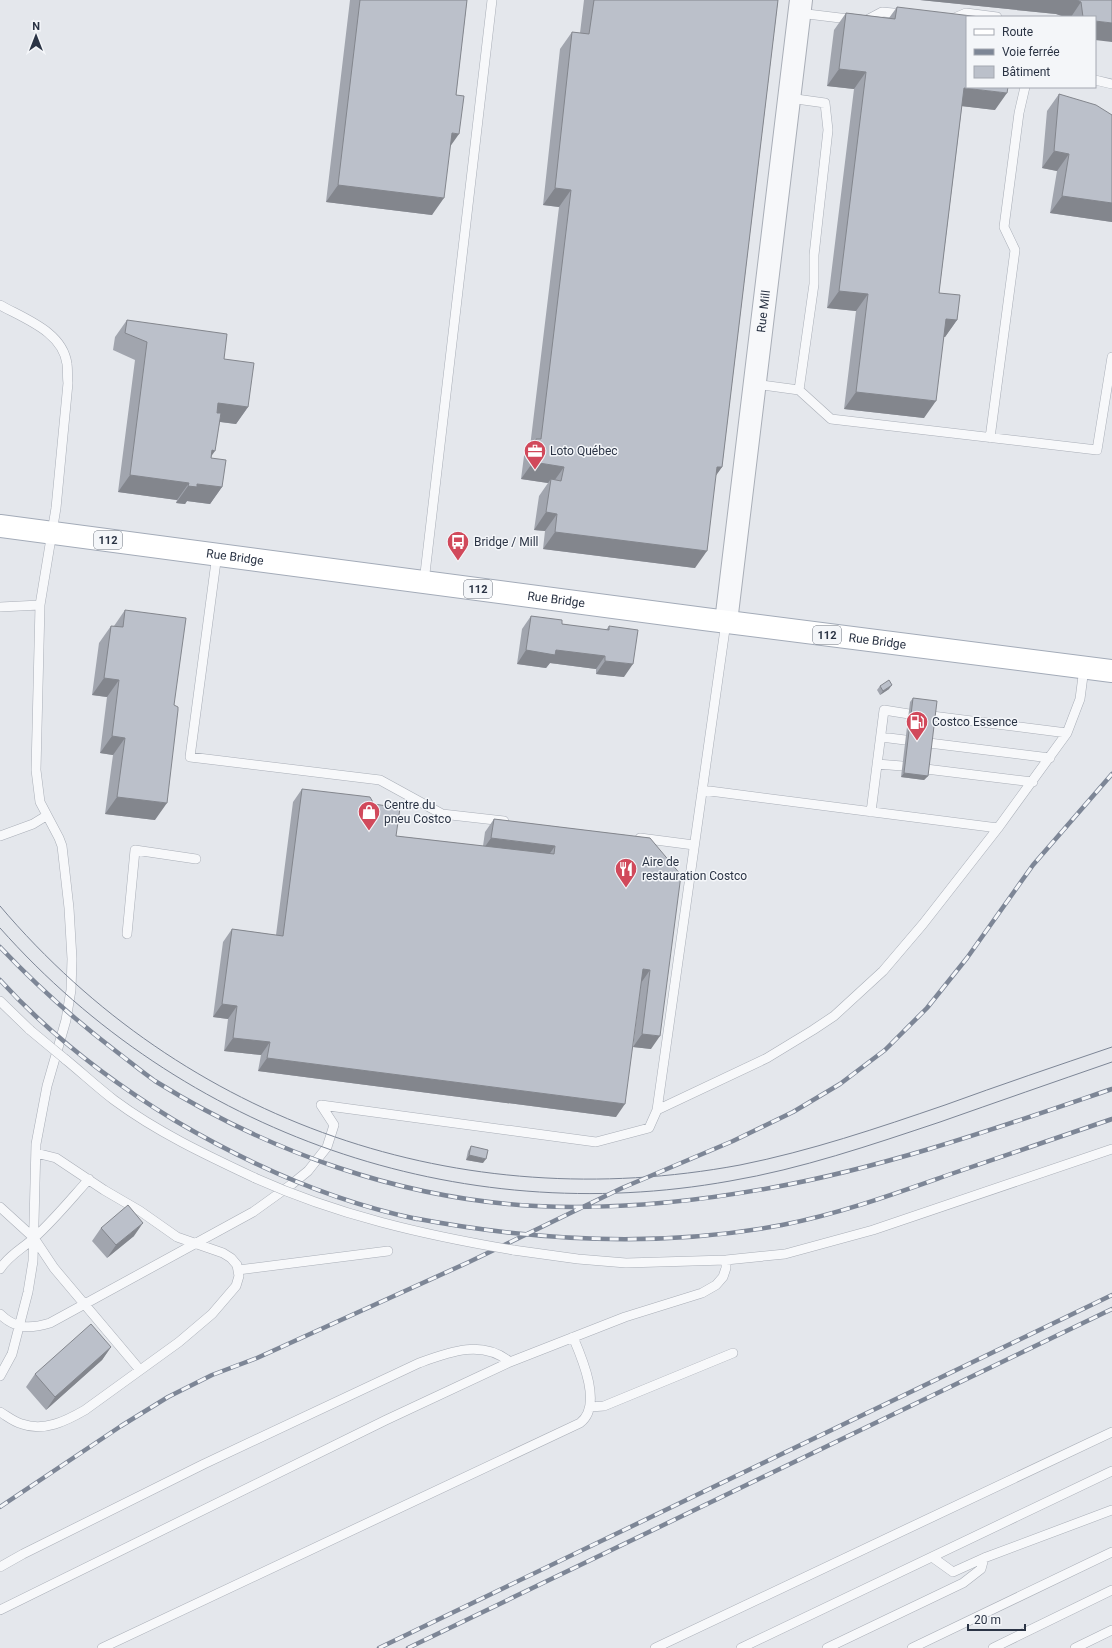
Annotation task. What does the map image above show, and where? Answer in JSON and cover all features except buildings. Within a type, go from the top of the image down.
[{"type":"main road","name":"Rue Bridge","points":[[0,526],[726,622],[1112,671]]},
{"type":"street","name":"Rue Mill","points":[[726,622],[800,6]]},
{"type":"lane","points":[[424,582],[492,0]]},
{"type":"lane","points":[[800,6],[865,20],[882,12],[913,16]]},
{"type":"lane","points":[[943,19],[950,20],[966,13],[989,16]]},
{"type":"lane","points":[[1096,80],[1112,84]]},
{"type":"lane","points":[[990,438],[1015,250],[1004,227],[1019,113],[1025,88]]},
{"type":"lane","points":[[789,98],[825,103],[828,130],[814,255],[814,284],[799,390]]},
{"type":"lane","points":[[0,305],[49,332],[57,341],[67,363],[68,383],[52,532],[40,605],[36,770],[40,802],[62,846],[69,908],[72,974],[66,1020],[47,1086],[36,1153],[34,1238],[30,1276],[20,1327],[12,1354],[0,1376]]},
{"type":"lane","points":[[755,384],[799,390],[831,419],[1097,450],[1112,357]]},
{"type":"lane","points":[[216,554],[190,757],[380,780],[442,814],[516,823]]},
{"type":"lane","points":[[0,607],[40,605]]},
{"type":"lane","points":[[0,1314],[20,1327],[29,1328],[50,1323],[82,1304],[253,1212],[308,1171],[326,1147],[334,1125],[321,1106],[596,1142],[649,1128],[657,1110],[726,622]]},
{"type":"lane","points":[[657,1110],[767,1058],[834,1016],[883,971],[923,924],[998,828],[1033,782],[1067,733],[1080,699],[1084,667]]},
{"type":"lane","points":[[871,812],[884,710],[909,714]]},
{"type":"lane","points":[[932,716],[1067,733]]},
{"type":"lane","points":[[881,737],[905,740]]},
{"type":"lane","points":[[929,743],[1050,758]]},
{"type":"lane","points":[[877,764],[902,766]]},
{"type":"lane","points":[[926,769],[1033,782]]},
{"type":"lane","points":[[702,790],[998,828]]},
{"type":"lane","points":[[0,836],[33,824],[46,816]]},
{"type":"lane","points":[[634,837],[694,845]]},
{"type":"lane","points":[[127,934],[136,850],[196,859]]},
{"type":"lane","points":[[0,1001],[30,1030],[115,1100],[163,1132],[194,1149],[255,1178],[328,1207],[368,1220],[432,1235],[513,1250],[578,1259],[626,1263],[726,1260],[785,1254],[840,1240],[1112,1149]]},
{"type":"lane","points":[[0,1412],[21,1424],[42,1427],[59,1423],[85,1410],[179,1342],[212,1314],[236,1286],[239,1276],[237,1265],[231,1258],[223,1253],[177,1238],[140,1211],[56,1158],[36,1153]]},
{"type":"lane","points":[[0,1269],[4,1262],[34,1238],[89,1179]]},
{"type":"lane","points":[[0,1207],[34,1238],[54,1268],[82,1304],[140,1370]]},
{"type":"lane","points":[[238,1270],[388,1251]]},
{"type":"lane","points":[[0,1610],[379,1423],[510,1362],[625,1317],[702,1293],[716,1285],[723,1277],[726,1268],[726,1260]]},
{"type":"lane","points":[[102,1648],[580,1423],[585,1418],[590,1407],[589,1384],[579,1350],[573,1337]]},
{"type":"lane","points":[[0,1567],[23,1554],[204,1464],[419,1362],[446,1352],[465,1349],[480,1349],[494,1352],[510,1362]]},
{"type":"lane","points":[[590,1407],[604,1406],[732,1353]]},
{"type":"lane","points":[[661,1647],[1112,1432]]},
{"type":"lane","points":[[741,1648],[1112,1471]]},
{"type":"lane","points":[[932,1557],[953,1572],[984,1558],[1112,1510]]},
{"type":"lane","points":[[912,1648],[1112,1552]]},
{"type":"lane","points":[[827,1648],[963,1583],[981,1569],[984,1558]]},
{"type":"lane","points":[[993,1648],[1112,1590]]},
{"type":"lane","points":[[1075,1648],[1112,1630]]},
{"type":"tram line","points":[[0,906],[73,982],[154,1046],[242,1097],[334,1137],[432,1163],[532,1177],[635,1178],[740,1165],[818,1146],[869,1130],[1112,1047]]},
{"type":"tram line","points":[[0,928],[73,1000],[153,1061],[240,1111],[332,1150],[428,1177],[527,1191],[628,1193],[730,1181],[757,1176],[862,1148],[1112,1062]]},
{"type":"railway","points":[[0,1507],[121,1426],[168,1397],[212,1375],[257,1358],[469,1262],[622,1188],[733,1141],[793,1112],[840,1084],[885,1050],[927,1008],[967,958],[1033,865],[1112,774]]},
{"type":"railway","points":[[0,947],[71,1015],[140,1070],[155,1081],[244,1130],[290,1150],[338,1168],[386,1182],[436,1194],[486,1202],[565,1207],[624,1206],[683,1201],[770,1188],[857,1169],[943,1145],[1112,1089]]},
{"type":"railway","points":[[0,980],[40,1020],[82,1056],[127,1090],[174,1120],[232,1152],[292,1180],[353,1202],[417,1219]]},
{"type":"railway","points":[[413,1218],[505,1232],[597,1239],[690,1237],[736,1232],[782,1225],[845,1209],[1112,1119]]},
{"type":"railway","points":[[379,1648],[1112,1295]]},
{"type":"railway","points":[[408,1648],[1112,1309]]},
{"type":"place","name":"Loto Québec","points":[[535,470]]},
{"type":"place","name":"Bridge / Mill","points":[[458,562]]},
{"type":"place","name":"Costco Essence","points":[[917,742]]},
{"type":"place","name":"Centre du pneu Costco","points":[[369,832]]},
{"type":"place","name":"Aire de restauration Costco","points":[[626,888]]}]
